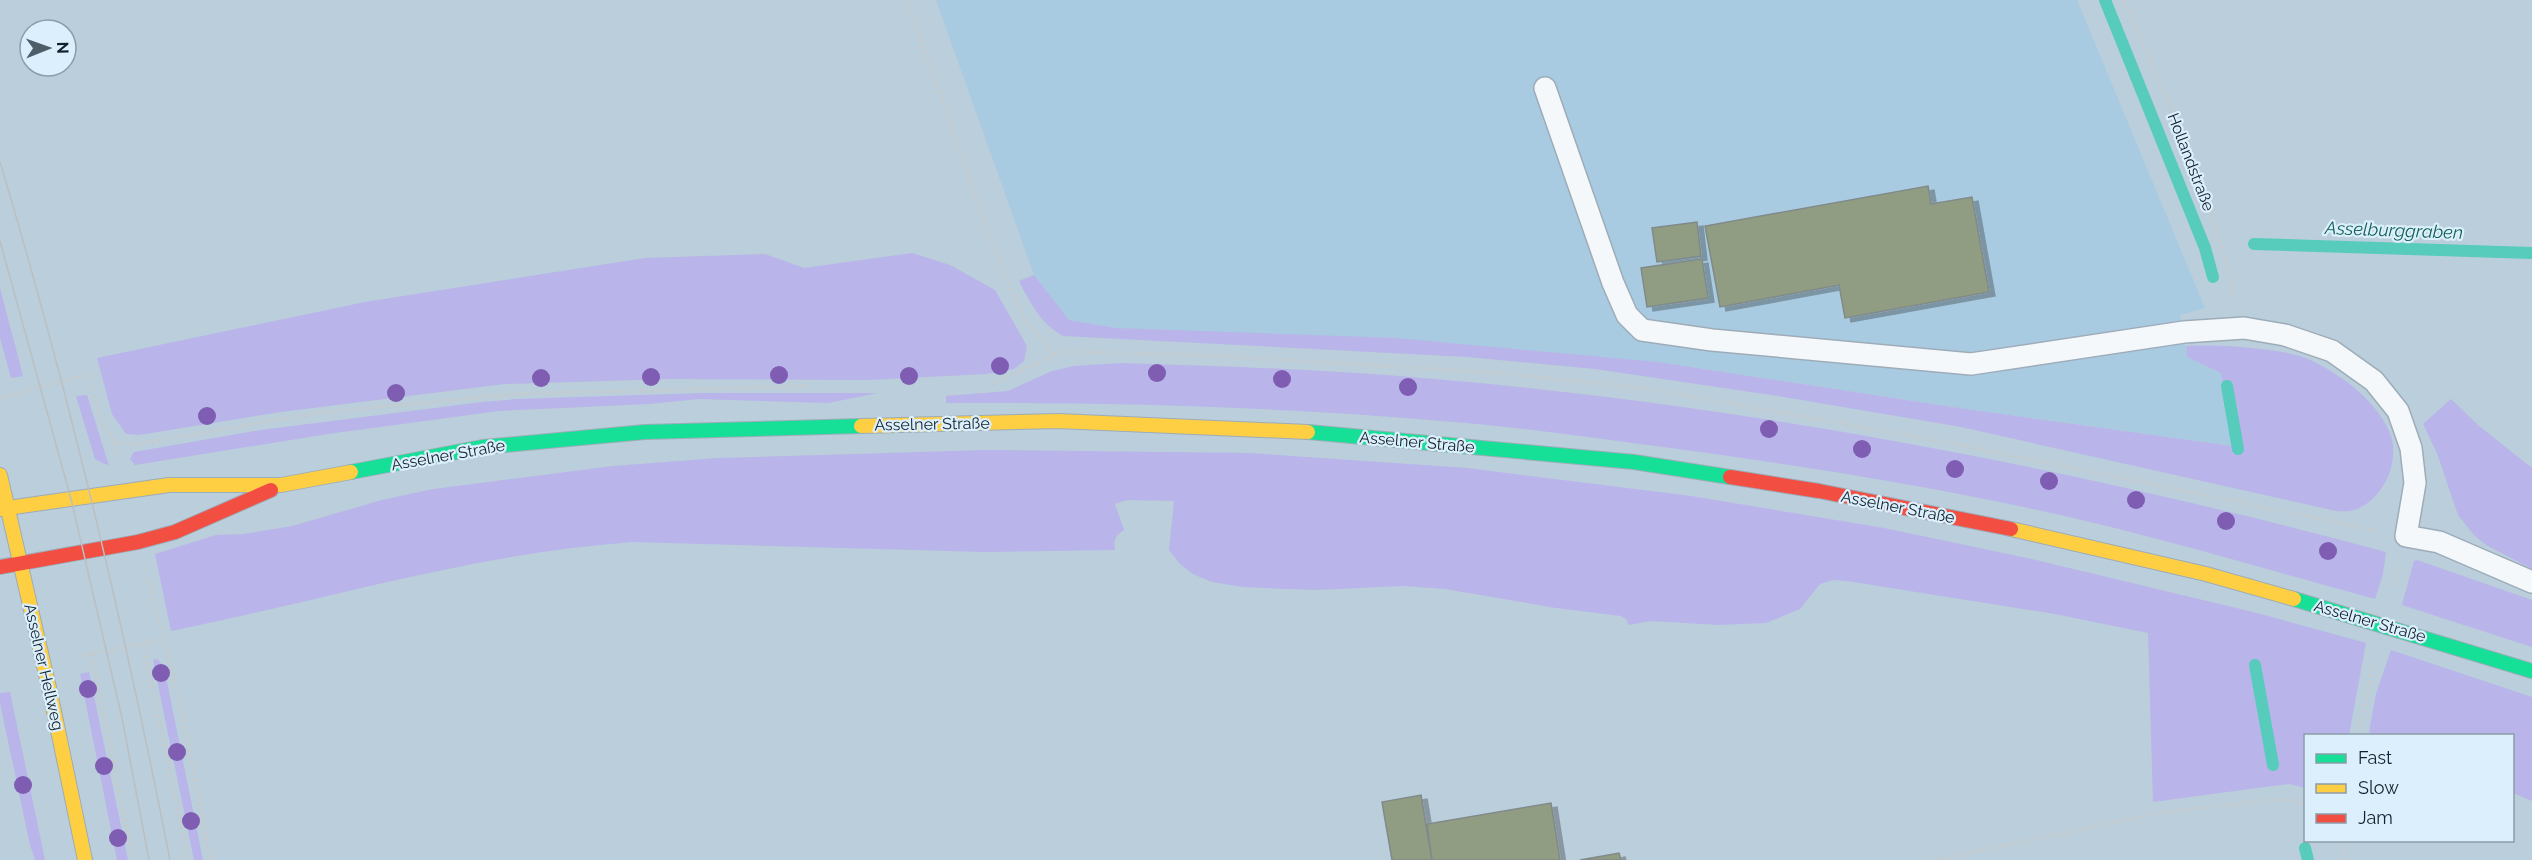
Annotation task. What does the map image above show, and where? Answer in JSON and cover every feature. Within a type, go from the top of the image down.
[{"type":"main road","name":"Asselner Straße","points":[[4,509],[169,485],[281,485],[483,447],[645,432],[1058,421],[1315,432],[1634,462],[1820,491],[2092,547],[2206,574],[2383,624],[2532,671]]},
{"type":"main road","name":"Asselner Hellweg","points":[[0,475],[4,509],[21,563],[55,710],[85,860]]},
{"type":"main road","name":"Asselner Straße","points":[[0,567],[138,542],[175,532],[281,485]]},
{"type":"lane","points":[[1545,88],[1613,283],[1627,315],[1642,330],[1712,340],[1971,364],[2184,332],[2244,328],[2285,335],[2332,351],[2374,381],[2398,411],[2411,448],[2415,483],[2406,536],[2439,542],[2532,582]]},
{"type":"path","points":[[907,0],[960,157],[996,252],[1024,319],[1055,355]]},
{"type":"path","name":"Hollandstraße","points":[[2124,0],[2168,102],[2216,231],[2244,328]]},
{"type":"path","points":[[990,384],[1063,352],[1211,356],[1501,373],[1649,390],[1961,445],[2406,536],[2364,702],[2359,734]]},
{"type":"path","points":[[0,398],[89,374],[102,426],[115,442],[132,445],[316,413],[516,394],[814,386]]},
{"type":"path","points":[[147,579],[189,746],[210,860]]},
{"type":"path","points":[[75,657],[163,639]]},
{"type":"path","points":[[143,644],[188,860]]},
{"type":"path","points":[[92,654],[133,860]]},
{"type":"path","points":[[1935,860],[2159,813],[2270,800],[2293,800],[2304,804]]},
{"type":"path","points":[[2344,842],[2347,860]]},
{"type":"shaded area","points":[[936,0],[2077,0],[2205,308],[2180,315],[2187,357],[2221,373],[2233,446],[1952,407],[1658,362],[1116,328],[1069,320],[1034,275]]},
{"type":"shaded area","points":[[912,253],[950,265],[995,290],[1027,346],[1024,361],[1014,369],[986,374],[869,380],[670,379],[504,384],[281,412],[139,435],[126,434],[112,414],[97,358],[365,302],[645,258],[765,254],[804,268]]},
{"type":"shaded area","points":[[1034,275],[1069,320],[1116,328],[1396,338],[1658,362],[1952,407],[2232,446],[2221,373],[2187,357],[2186,346],[2230,346],[2282,352],[2308,359],[2344,379],[2375,408],[2389,431],[2392,442],[2392,466],[2382,488],[2365,505],[2354,510],[2336,511],[1961,427],[1778,396],[1595,369],[1467,357],[1063,336],[1042,319],[1019,281]]},
{"type":"shaded area","points":[[0,288],[23,376],[11,378],[0,338]]},
{"type":"shaded area","points":[[1121,363],[1411,377],[1534,388],[1779,421],[2025,466],[2267,521],[2386,552],[2383,574],[2375,599],[2148,536],[2005,503],[1782,464],[1536,430],[1264,409],[1073,403],[946,403],[946,396],[1008,391],[1052,371],[1074,366]]},
{"type":"shaded area","points":[[703,393],[878,393],[828,403],[699,399],[649,404],[499,411],[328,434],[135,465],[130,459],[134,452],[261,430],[482,402]]},
{"type":"shaded area","points":[[87,395],[109,466],[95,459],[76,396]]},
{"type":"shaded area","points":[[2451,399],[2479,426],[2532,468],[2532,569],[2486,545],[2474,535],[2458,515],[2437,453],[2423,424]]},
{"type":"shaded area","points":[[986,450],[1249,453],[1467,468],[1691,496],[1884,528],[2036,560],[2257,613],[2366,643],[2349,734],[2304,734],[2304,788],[2290,784],[2153,802],[2148,633],[2055,614],[1833,580],[1820,584],[1800,609],[1766,623],[1718,625],[1651,621],[1628,625],[1627,620],[1621,616],[1556,608],[1445,589],[1404,586],[1315,590],[1243,587],[1212,582],[1193,574],[1180,564],[1169,550],[1174,501],[1127,500],[1115,504],[1124,530],[1116,538],[1115,550],[984,552],[633,542],[516,556],[458,567],[171,631],[155,554],[216,535],[243,534],[292,526],[382,500],[433,489],[613,466],[718,458]]},
{"type":"shaded area","points":[[2417,560],[2532,600],[2532,647],[2402,605],[2414,561]]},
{"type":"shaded area","points":[[2391,650],[2532,697],[2532,801],[2514,793],[2514,734],[2373,734],[2369,732],[2376,694]]},
{"type":"shaded area","points":[[157,659],[164,667],[203,860],[194,860],[153,660]]},
{"type":"shaded area","points":[[89,672],[128,860],[117,860],[80,674]]},
{"type":"shaded area","points":[[10,692],[45,860],[35,860],[30,845],[0,703],[0,693]]},
{"type":"building","points":[[1928,186],[1931,204],[1972,197],[1989,292],[1845,318],[1839,285],[1720,307],[1705,226]]},
{"type":"building","points":[[1697,222],[1701,256],[1657,262],[1652,228]]},
{"type":"building","points":[[1702,259],[1708,298],[1647,307],[1641,268]]},
{"type":"building","points":[[1421,795],[1432,860],[1392,860],[1382,802]]},
{"type":"building","points":[[1551,803],[1560,860],[1432,860],[1427,824]]},
{"type":"building","points":[[1619,853],[1621,860],[1580,860],[1614,854]]},
{"type":"waterway","points":[[2105,0],[2205,248],[2213,277]]},
{"type":"waterway","name":"Asselburggraben","points":[[2254,244],[2532,253]]},
{"type":"waterway","points":[[2227,386],[2238,449]]},
{"type":"waterway","points":[[2255,665],[2273,765]]},
{"type":"waterway","points":[[2305,848],[2308,860]]},
{"type":"tram line","points":[[0,162],[49,335],[94,509],[134,684],[170,860]]},
{"type":"tram line","points":[[0,241],[71,499],[122,718],[149,860]]},
{"type":"traffic: fast","points":[[351,472],[483,447],[645,432],[861,426]]},
{"type":"traffic: fast","points":[[1308,432],[1634,462],[1730,477]]},
{"type":"traffic: fast","points":[[2294,599],[2532,671]]},
{"type":"traffic: slow","points":[[861,426],[1058,421],[1308,432]]},
{"type":"traffic: slow","points":[[0,509],[169,485],[281,485],[351,472]]},
{"type":"traffic: slow","points":[[0,475],[50,692],[85,860]]},
{"type":"traffic: slow","points":[[2011,529],[2206,574],[2294,599]]},
{"type":"traffic: jam","points":[[1730,477],[1819,491],[2011,529]]},
{"type":"traffic: jam","points":[[0,567],[138,542],[175,532],[271,490]]}]
